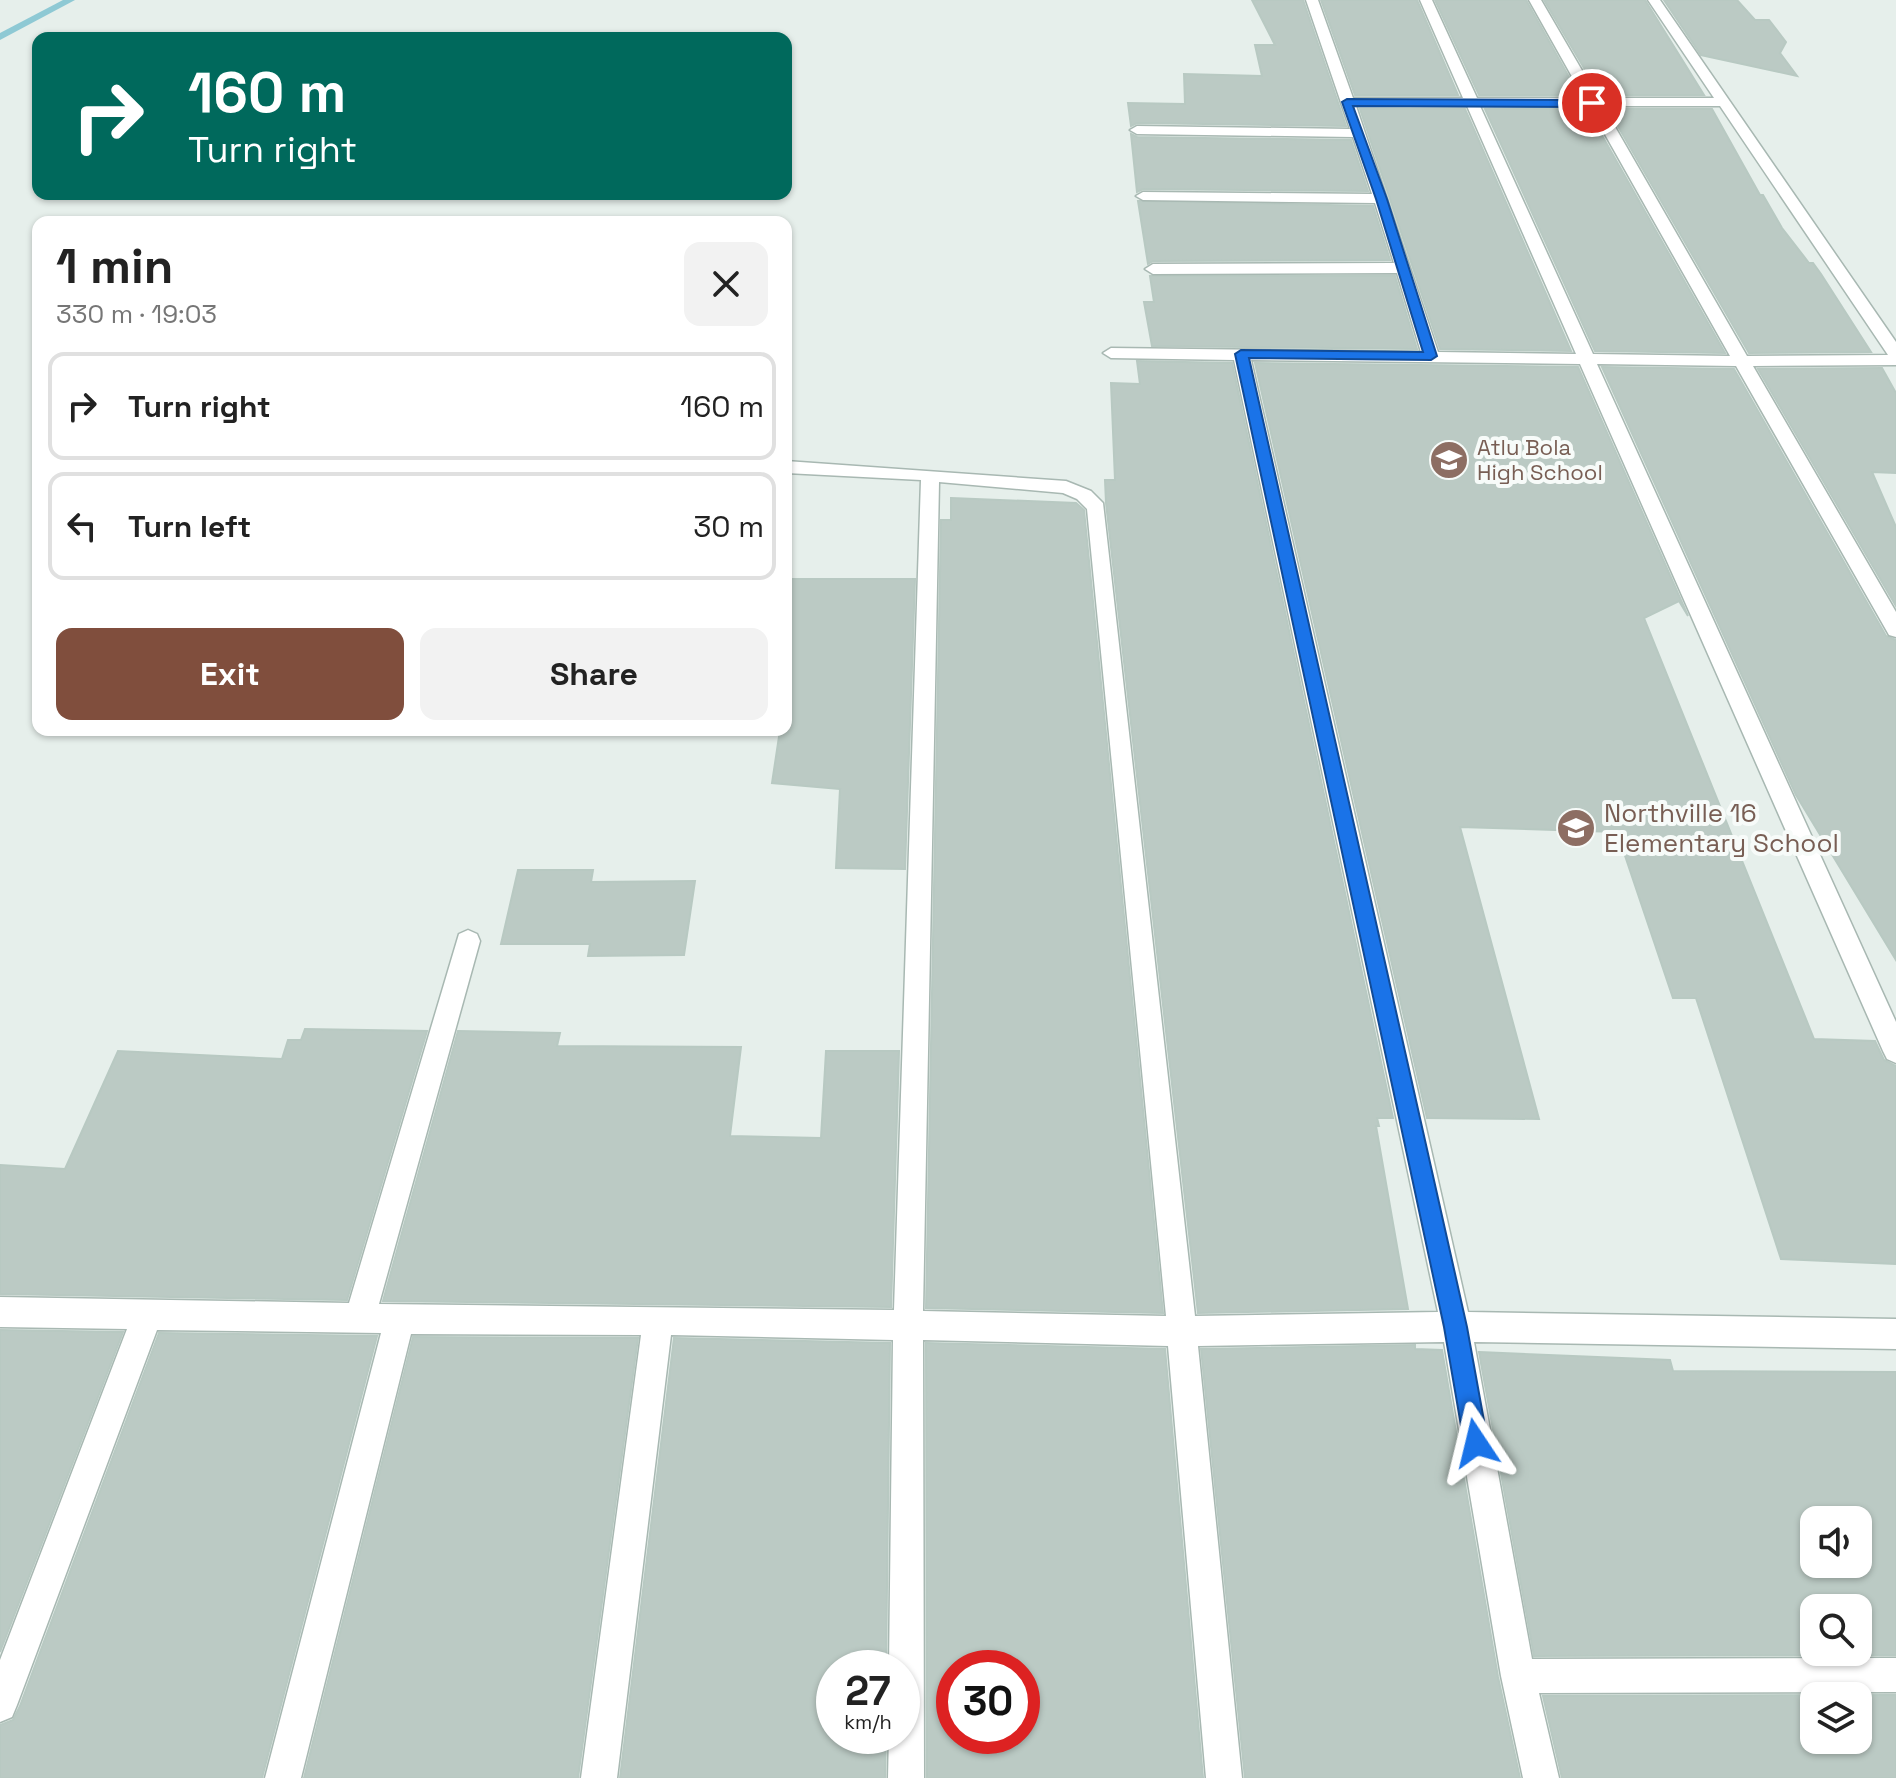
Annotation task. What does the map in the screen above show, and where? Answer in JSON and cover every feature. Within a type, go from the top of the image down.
[{"type":"street","points":[[1312,0],[1431,356]]},
{"type":"street","points":[[1426,0],[1896,1051]]},
{"type":"street","points":[[1535,0],[1896,630]]},
{"type":"street","points":[[1654,0],[1896,357]]},
{"type":"street","points":[[1347,102],[1721,102]]},
{"type":"street","points":[[1137,130],[1356,133]]},
{"type":"street","points":[[1143,196],[1381,199]]},
{"type":"street","points":[[1153,269],[1403,268]]},
{"type":"street","points":[[1111,353],[1740,361],[1896,357]]},
{"type":"street","points":[[1241,354],[1456,1327],[1518,1676],[1541,1778]]},
{"type":"street","points":[[792,467],[1066,487],[1084,495],[1096,507],[1182,1331],[1224,1778]]},
{"type":"street","points":[[906,1778],[908,1325],[930,475]]},
{"type":"street","points":[[360,1318],[468,941]]},
{"type":"street","points":[[0,1312],[658,1320],[1182,1331],[1456,1327],[1896,1334]]},
{"type":"street","points":[[0,1705],[147,1316]]},
{"type":"street","points":[[283,1778],[400,1319]]},
{"type":"street","points":[[599,1778],[658,1320]]},
{"type":"street","points":[[1518,1676],[1896,1675]]},
{"type":"building","points":[[1252,0],[1303,0],[1346,126],[1137,123],[1131,126],[1128,103],[1185,104],[1184,74],[1262,76],[1255,45],[1275,45]]},
{"type":"building","points":[[1321,0],[1417,0],[1458,95],[1355,95]]},
{"type":"building","points":[[1435,0],[1526,0],[1579,95],[1479,95]]},
{"type":"building","points":[[1544,0],[1645,0],[1704,95],[1600,95]]},
{"type":"building","points":[[1664,0],[1737,0],[1755,20],[1769,20],[1786,42],[1780,53],[1797,76],[1701,55]]},
{"type":"building","points":[[1360,109],[1465,109],[1571,351],[1440,349]]},
{"type":"building","points":[[1485,109],[1587,109],[1725,353],[1595,351]]},
{"type":"building","points":[[1608,109],[1712,109],[1760,195],[1763,195],[1782,228],[1809,263],[1813,263],[1821,274],[1871,352],[1749,353]]},
{"type":"building","points":[[1131,134],[1137,137],[1351,140],[1368,191],[1143,189],[1137,192]]},
{"type":"building","points":[[1138,201],[1373,206],[1390,260],[1153,261],[1148,264]]},
{"type":"building","points":[[1150,276],[1395,276],[1417,349],[1152,346],[1144,302],[1154,302]]},
{"type":"building","points":[[1137,361],[1232,363],[1393,1118],[1377,1118],[1379,1126],[1376,1126],[1408,1309],[1198,1313],[1106,503],[1105,480],[1115,480],[1111,383],[1140,384]]},
{"type":"building","points":[[1255,363],[1578,367],[1688,616],[1679,601],[1644,618],[1814,1039],[1875,1041],[1884,1060],[1896,1066],[1896,1264],[1781,1259],[1696,998],[1673,998],[1617,832],[1460,827],[1539,1119],[1427,1118]]},
{"type":"building","points":[[1602,367],[1734,369],[1886,636],[1896,640],[1896,960],[1796,795]]},
{"type":"building","points":[[1882,368],[1896,393],[1896,473],[1872,472],[1896,527],[1896,606],[1758,369]]},
{"type":"building","points":[[951,498],[1076,503],[1084,510],[1163,1313],[926,1308],[941,520],[951,520]]},
{"type":"building","points":[[792,579],[915,579],[905,869],[836,868],[840,789],[772,783],[779,736],[792,736]]},
{"type":"building","points":[[518,870],[593,870],[591,882],[695,881],[684,955],[588,956],[590,944],[501,944]]},
{"type":"building","points":[[305,1029],[427,1031],[347,1300],[0,1294],[0,1165],[65,1169],[118,1051],[282,1059],[288,1040],[301,1040]]},
{"type":"building","points":[[458,1031],[560,1033],[557,1046],[741,1047],[730,1136],[821,1138],[826,1051],[899,1051],[891,1307],[383,1301]]},
{"type":"building","points":[[0,1330],[123,1332],[0,1652]]},
{"type":"building","points":[[159,1333],[377,1336],[262,1778],[0,1778],[0,1725],[13,1720],[20,1706]]},
{"type":"building","points":[[413,1337],[638,1338],[578,1778],[304,1778]]},
{"type":"building","points":[[674,1338],[890,1343],[886,1650],[816,1650],[816,1754],[886,1754],[885,1778],[620,1778]]},
{"type":"building","points":[[926,1343],[1165,1349],[1203,1778],[927,1778]]},
{"type":"building","points":[[1415,1345],[1415,1349],[1442,1350],[1498,1677],[1520,1778],[1245,1778],[1201,1349]]},
{"type":"building","points":[[1479,1352],[1670,1360],[1673,1371],[1896,1372],[1896,1655],[1872,1655],[1872,1594],[1800,1594],[1800,1655],[1534,1656]]},
{"type":"building","points":[[1800,1695],[1800,1754],[1872,1754],[1872,1695],[1896,1695],[1896,1778],[1562,1778],[1543,1696]]},
{"type":"waterway","points":[[0,37],[70,0]]},
{"type":"place","name":"Atlu Bola High School","points":[[1449,460]]},
{"type":"place","name":"Northville 16 Elementary School","points":[[1576,828]]},
{"type":"route","points":[[1476,1443],[1456,1327],[1241,354],[1431,356],[1347,102],[1592,103]]}]
